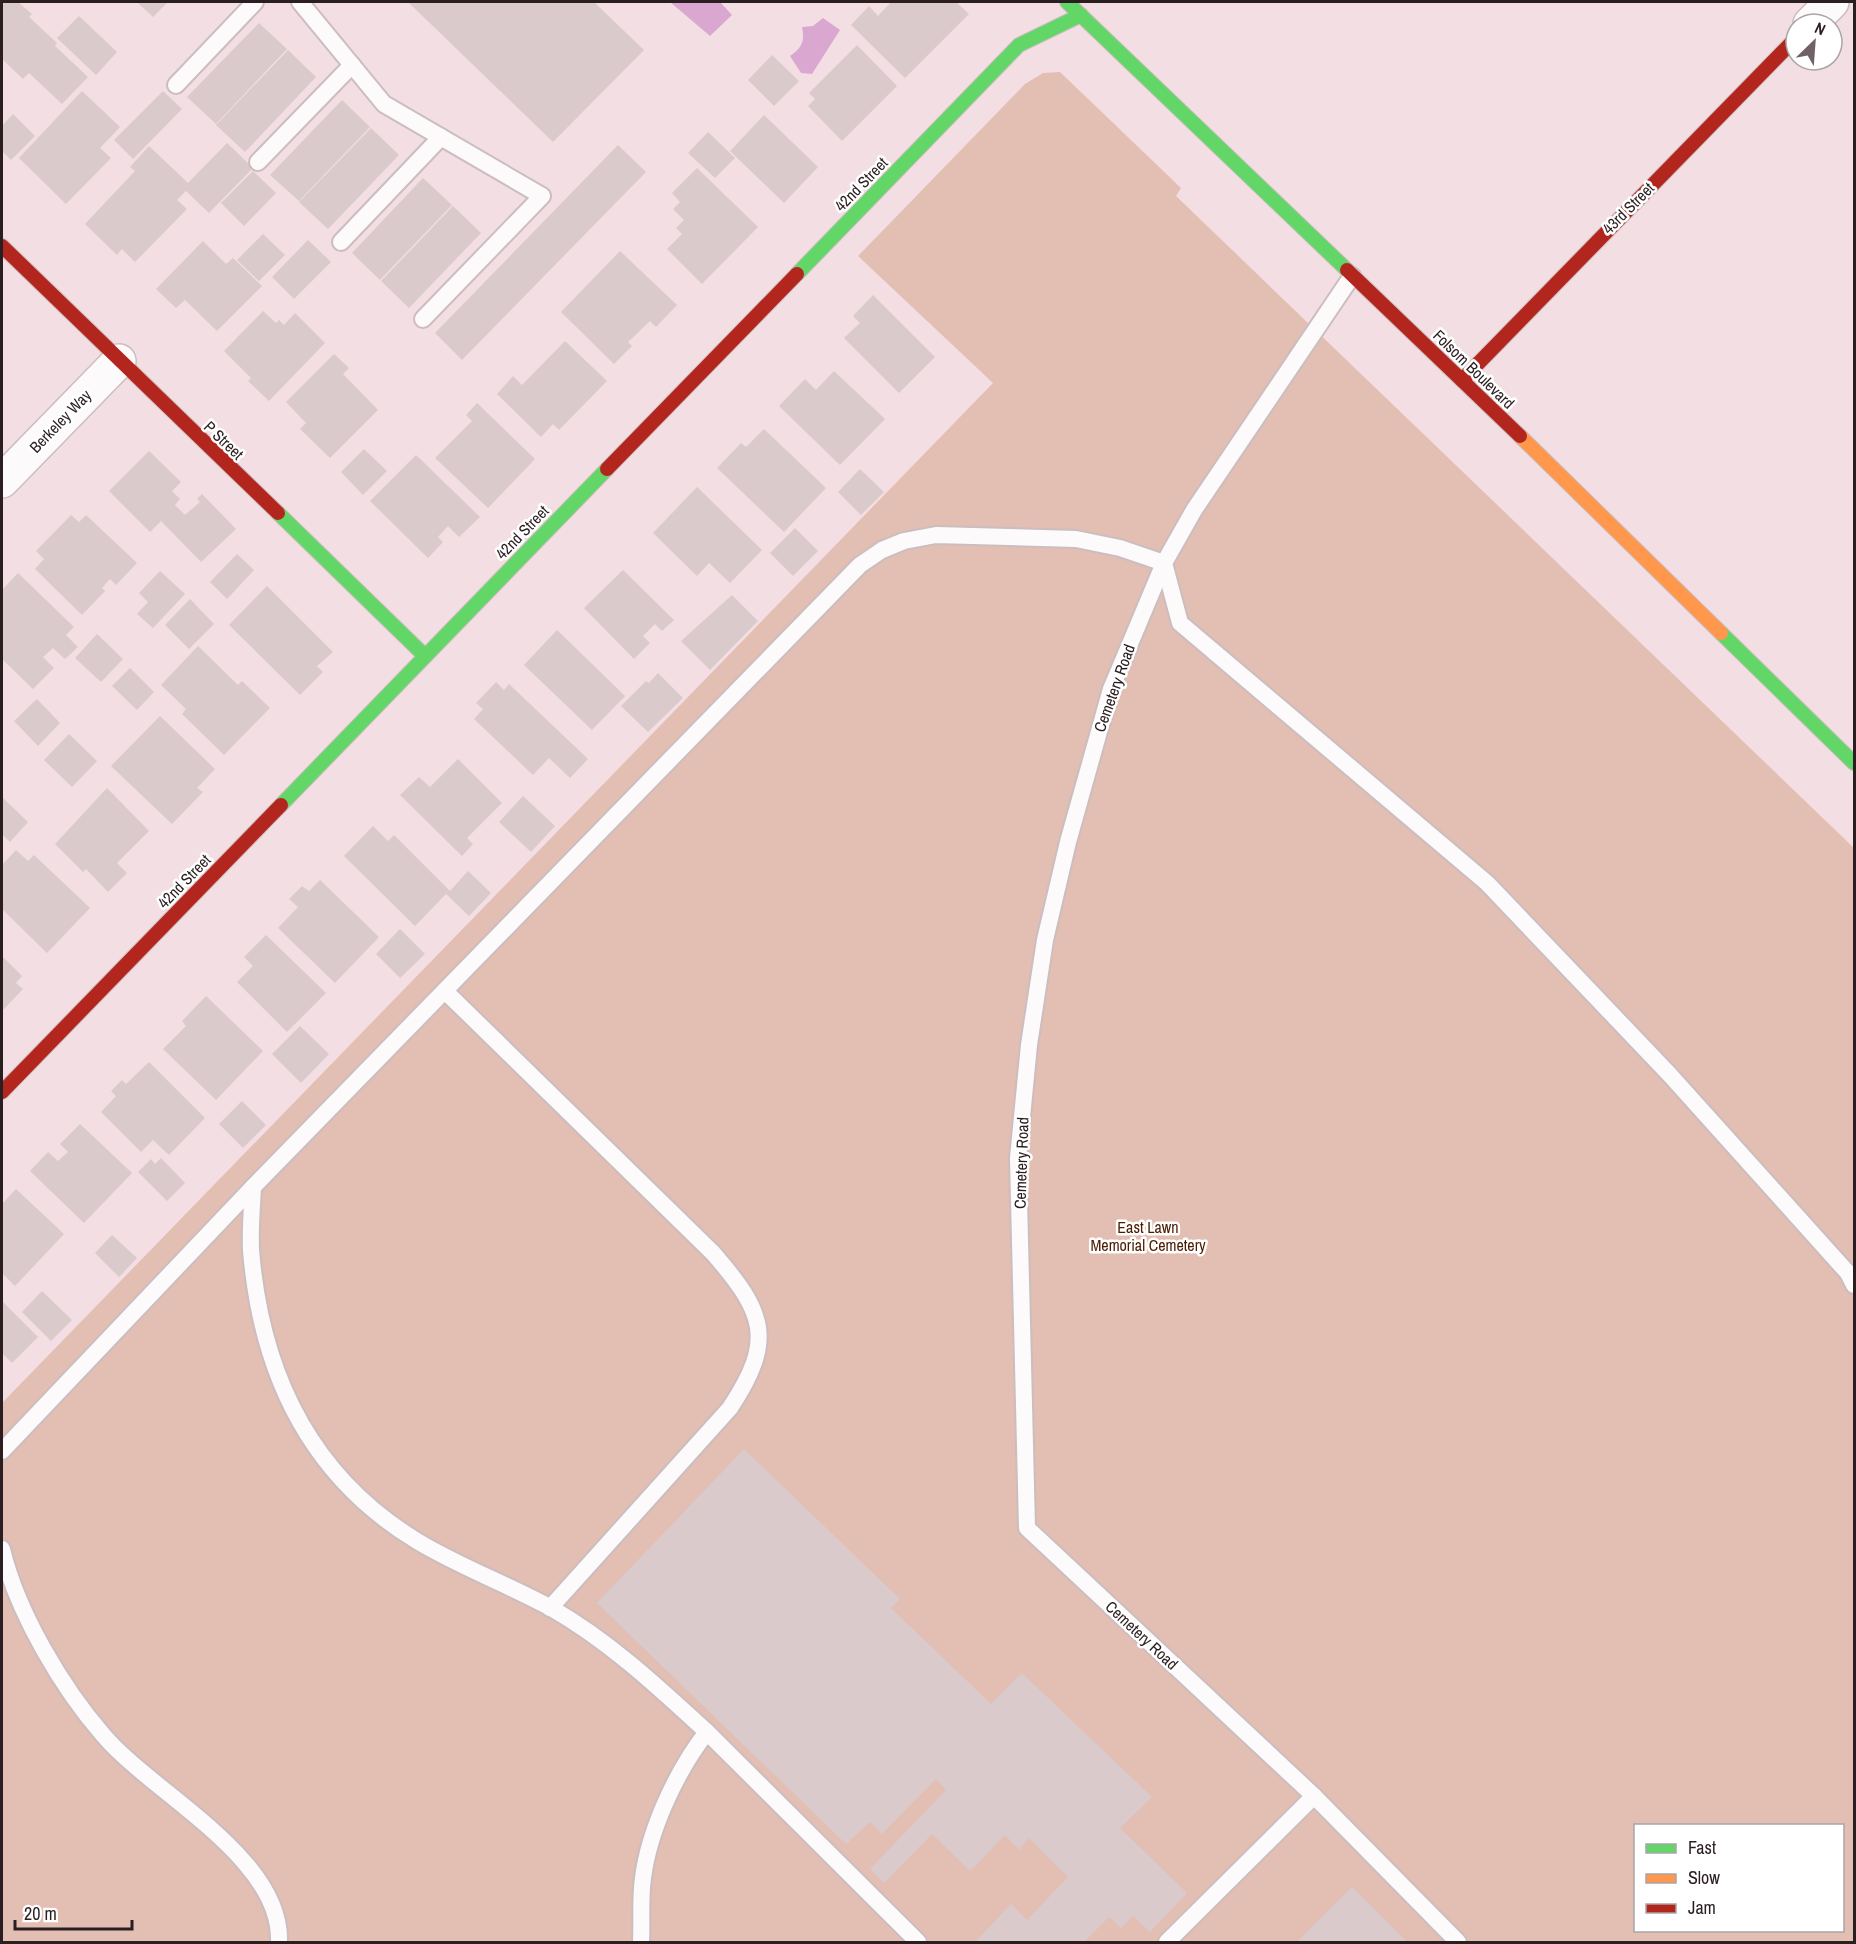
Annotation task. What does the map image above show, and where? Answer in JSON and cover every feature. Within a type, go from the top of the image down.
[{"type":"street","name":"Folsom Boulevard","points":[[1067,2],[1462,380],[1854,763]]},
{"type":"street","name":"42nd Street","points":[[2,1092],[1019,45],[1081,15]]},
{"type":"street","name":"43rd Street","points":[[1462,380],[1784,50]]},
{"type":"street","name":"P Street","points":[[2,246],[425,656]]},
{"type":"street","name":"Berkeley Way","points":[[2,482],[119,361]]},
{"type":"lane","points":[[176,85],[255,2]]},
{"type":"lane","points":[[300,2],[384,104],[542,196],[423,319]]},
{"type":"lane","points":[[258,162],[352,65]]},
{"type":"lane","points":[[341,242],[441,137]]},
{"type":"lane","name":"Cemetery Road","points":[[1352,276],[1194,510],[1164,563],[1111,689],[1089,760],[1045,940],[1029,1045],[1018,1158],[1027,1528],[1314,1796],[1458,1942]]},
{"type":"lane","points":[[2,1450],[253,1187],[446,992],[860,565],[882,550],[904,541],[936,535],[1076,539],[1120,548],[1164,563],[1180,623],[1488,883],[1670,1075],[1848,1273],[1854,1285]]},
{"type":"lane","points":[[446,992],[713,1253],[739,1283],[753,1308],[760,1331],[758,1358],[748,1382],[730,1408],[550,1608]]},
{"type":"lane","points":[[253,1187],[251,1249],[260,1311],[290,1402],[312,1444],[342,1481],[375,1512],[415,1540],[459,1565],[550,1608],[612,1649],[707,1732],[918,1942]]},
{"type":"lane","points":[[2,1550],[33,1628],[80,1707],[129,1763],[248,1865],[264,1886],[274,1910],[279,1942]]},
{"type":"lane","points":[[641,1942],[643,1878],[653,1836],[688,1756],[707,1732]]},
{"type":"lane","points":[[1167,1942],[1314,1796]]},
{"type":"green space","name":"East Lawn Memorial Cemetery","points":[[1060,72],[1181,188],[1176,196],[1854,848],[1854,1942],[2,1942],[2,1403],[993,383],[858,256],[1025,84],[1043,73]]},
{"type":"shaded area","points":[[670,2],[720,2],[732,15],[710,36]]},
{"type":"shaded area","points":[[823,18],[840,30],[812,74],[801,73],[790,56],[802,44],[802,27],[813,26]]},
{"type":"building","points":[[2,2],[18,2],[32,14],[29,17],[88,77],[62,104],[29,73],[23,79],[2,59]]},
{"type":"building","points":[[137,2],[168,2],[153,17]]},
{"type":"building","points":[[408,2],[594,2],[644,50],[553,142]]},
{"type":"building","points":[[891,2],[956,2],[969,14],[905,78],[851,25],[869,6],[878,16]]},
{"type":"building","points":[[79,16],[117,52],[96,75],[57,38]]},
{"type":"building","points":[[259,23],[287,49],[216,124],[187,97]]},
{"type":"building","points":[[857,45],[897,86],[842,141],[808,106],[815,99],[809,93]]},
{"type":"building","points":[[288,50],[316,77],[245,152],[216,125]]},
{"type":"building","points":[[772,55],[799,81],[774,106],[748,80]]},
{"type":"building","points":[[82,91],[120,127],[100,148],[111,158],[66,204],[19,158]]},
{"type":"building","points":[[163,91],[182,109],[133,159],[114,140]]},
{"type":"building","points":[[342,100],[370,127],[299,201],[270,175]]},
{"type":"building","points":[[13,114],[35,136],[11,160],[2,151],[2,126]]},
{"type":"building","points":[[764,115],[818,167],[784,203],[730,151]]},
{"type":"building","points":[[371,128],[399,155],[328,229],[299,202]]},
{"type":"building","points":[[708,132],[735,158],[715,178],[688,153]]},
{"type":"building","points":[[227,143],[253,168],[209,213],[186,191],[177,200],[187,209],[135,262],[122,249],[117,255],[85,224],[135,171],[130,167],[149,146],[188,183]]},
{"type":"building","points":[[618,145],[646,172],[462,360],[435,333]]},
{"type":"building","points":[[697,168],[758,227],[702,284],[667,249],[682,234],[676,228],[684,220],[673,209],[680,202],[672,193]]},
{"type":"building","points":[[253,171],[276,193],[244,226],[221,203]]},
{"type":"building","points":[[423,178],[452,205],[380,280],[352,253]]},
{"type":"building","points":[[453,206],[481,233],[409,308],[381,281]]},
{"type":"building","points":[[263,234],[285,255],[259,281],[237,260]]},
{"type":"building","points":[[308,240],[331,262],[294,299],[272,277]]},
{"type":"building","points":[[203,241],[226,264],[233,258],[262,286],[217,331],[185,300],[176,308],[156,289]]},
{"type":"building","points":[[620,251],[677,305],[656,327],[650,321],[628,342],[632,346],[614,364],[561,312]]},
{"type":"building","points":[[873,295],[935,357],[899,393],[844,338],[860,323],[853,316]]},
{"type":"building","points":[[263,311],[276,323],[279,320],[284,325],[295,313],[325,343],[269,401],[248,381],[251,378],[224,351]]},
{"type":"building","points":[[565,341],[607,381],[559,430],[553,424],[541,437],[497,394],[513,376],[522,385]]},
{"type":"building","points":[[334,354],[349,368],[343,374],[378,410],[330,458],[300,429],[306,423],[286,402]]},
{"type":"building","points":[[834,371],[885,419],[840,465],[779,406],[805,379],[816,390]]},
{"type":"building","points":[[477,403],[535,459],[488,508],[435,458],[472,421],[466,415]]},
{"type":"building","points":[[764,429],[826,488],[784,532],[717,468],[741,443],[746,447]]},
{"type":"building","points":[[364,449],[387,471],[363,495],[341,472]]},
{"type":"building","points":[[149,451],[181,482],[172,491],[180,499],[175,505],[185,515],[200,502],[197,499],[202,494],[236,529],[201,562],[161,521],[150,532],[109,491]]},
{"type":"building","points":[[416,455],[480,517],[459,537],[448,526],[438,537],[443,542],[428,558],[370,501]]},
{"type":"building","points":[[860,469],[884,492],[861,515],[838,492]]},
{"type":"building","points":[[697,487],[762,550],[730,583],[709,563],[697,576],[653,533]]},
{"type":"building","points":[[71,515],[79,522],[86,515],[137,563],[116,585],[110,579],[102,588],[105,591],[82,615],[35,569],[44,559],[36,551]]},
{"type":"building","points":[[795,528],[818,551],[793,576],[770,553]]},
{"type":"building","points":[[237,554],[254,570],[227,599],[210,582]]},
{"type":"building","points":[[623,570],[674,620],[662,631],[655,624],[643,636],[650,643],[634,659],[584,608]]},
{"type":"building","points":[[160,571],[185,594],[153,628],[137,614],[148,602],[139,593]]},
{"type":"building","points":[[18,573],[74,627],[66,635],[78,647],[65,659],[53,648],[43,657],[54,668],[33,689],[2,659],[2,590]]},
{"type":"building","points":[[267,586],[333,652],[317,666],[323,672],[300,695],[229,625]]},
{"type":"building","points":[[732,595],[758,621],[710,670],[681,641]]},
{"type":"building","points":[[190,599],[214,624],[189,649],[165,625]]},
{"type":"building","points":[[557,630],[625,696],[592,730],[524,665]]},
{"type":"building","points":[[97,634],[123,659],[101,682],[75,658]]},
{"type":"building","points":[[198,646],[238,685],[242,681],[270,708],[224,755],[182,714],[186,709],[161,685]]},
{"type":"building","points":[[130,668],[154,692],[137,710],[112,686]]},
{"type":"building","points":[[658,673],[683,698],[648,732],[621,706],[646,681],[649,683]]},
{"type":"building","points":[[496,682],[504,690],[509,684],[588,759],[570,778],[549,758],[533,775],[474,719],[483,709],[476,703]]},
{"type":"building","points":[[37,699],[60,723],[38,746],[14,721]]},
{"type":"building","points":[[160,716],[215,769],[197,788],[203,792],[172,824],[111,766]]},
{"type":"building","points":[[69,734],[97,761],[72,787],[44,760]]},
{"type":"building","points":[[458,759],[502,803],[467,838],[473,844],[462,856],[400,795],[419,777],[430,787]]},
{"type":"building","points":[[107,788],[149,831],[117,863],[127,873],[108,892],[86,869],[83,872],[55,844]]},
{"type":"building","points":[[523,796],[555,826],[531,852],[499,822]]},
{"type":"building","points":[[3,798],[28,822],[10,842],[2,834]]},
{"type":"building","points":[[373,826],[388,841],[394,835],[450,891],[468,871],[491,893],[469,916],[446,894],[415,926],[344,856]]},
{"type":"building","points":[[16,850],[28,861],[34,855],[90,908],[47,953],[2,909],[2,865]]},
{"type":"building","points":[[320,880],[379,937],[335,983],[278,928],[298,907],[289,899],[302,886],[309,891]]},
{"type":"building","points":[[400,929],[425,954],[400,978],[376,954]]},
{"type":"building","points":[[266,935],[326,993],[287,1032],[237,982],[253,966],[244,957]]},
{"type":"building","points":[[2,956],[22,976],[16,983],[23,989],[2,1011]]},
{"type":"building","points":[[206,996],[263,1051],[216,1100],[163,1049],[186,1026],[182,1021]]},
{"type":"building","points":[[300,1026],[329,1054],[301,1083],[272,1054]]},
{"type":"building","points":[[149,1062],[205,1118],[169,1155],[153,1140],[141,1152],[101,1112],[116,1096],[111,1091],[122,1080],[126,1084]]},
{"type":"building","points":[[242,1101],[266,1125],[243,1148],[219,1124]]},
{"type":"building","points":[[80,1124],[132,1173],[84,1223],[30,1171],[48,1152],[58,1161],[68,1152],[60,1144]]},
{"type":"building","points":[[161,1158],[185,1183],[167,1201],[138,1172],[151,1159],[155,1164]]},
{"type":"building","points":[[16,1189],[64,1234],[15,1286],[2,1273],[2,1204]]},
{"type":"building","points":[[112,1235],[137,1258],[119,1277],[95,1253]]},
{"type":"building","points":[[42,1291],[72,1320],[51,1341],[22,1312]]},
{"type":"building","points":[[2,1301],[38,1337],[12,1363],[2,1353]]},
{"type":"building","points":[[744,1449],[900,1599],[891,1608],[991,1704],[1022,1673],[1152,1797],[1120,1828],[1187,1893],[1150,1932],[1133,1916],[1121,1928],[1109,1917],[1084,1942],[977,1942],[1011,1904],[1027,1920],[1068,1877],[1029,1838],[1019,1850],[1005,1835],[970,1871],[932,1834],[884,1883],[870,1869],[946,1790],[936,1779],[882,1834],[870,1822],[846,1844],[597,1603]]},
{"type":"building","points":[[1352,1887],[1407,1942],[1297,1942]]},
{"type":"traffic: fast","points":[[1067,2],[1347,270]]},
{"type":"traffic: fast","points":[[797,274],[1019,45],[1081,15]]},
{"type":"traffic: fast","points":[[281,805],[607,469]]},
{"type":"traffic: fast","points":[[278,513],[425,656]]},
{"type":"traffic: fast","points":[[1721,633],[1854,763]]},
{"type":"traffic: slow","points":[[1520,436],[1721,633]]},
{"type":"traffic: jam","points":[[1462,380],[1784,50]]},
{"type":"traffic: jam","points":[[2,246],[278,513]]},
{"type":"traffic: jam","points":[[1347,270],[1520,436]]},
{"type":"traffic: jam","points":[[607,469],[797,274]]},
{"type":"traffic: jam","points":[[2,1092],[281,805]]}]
